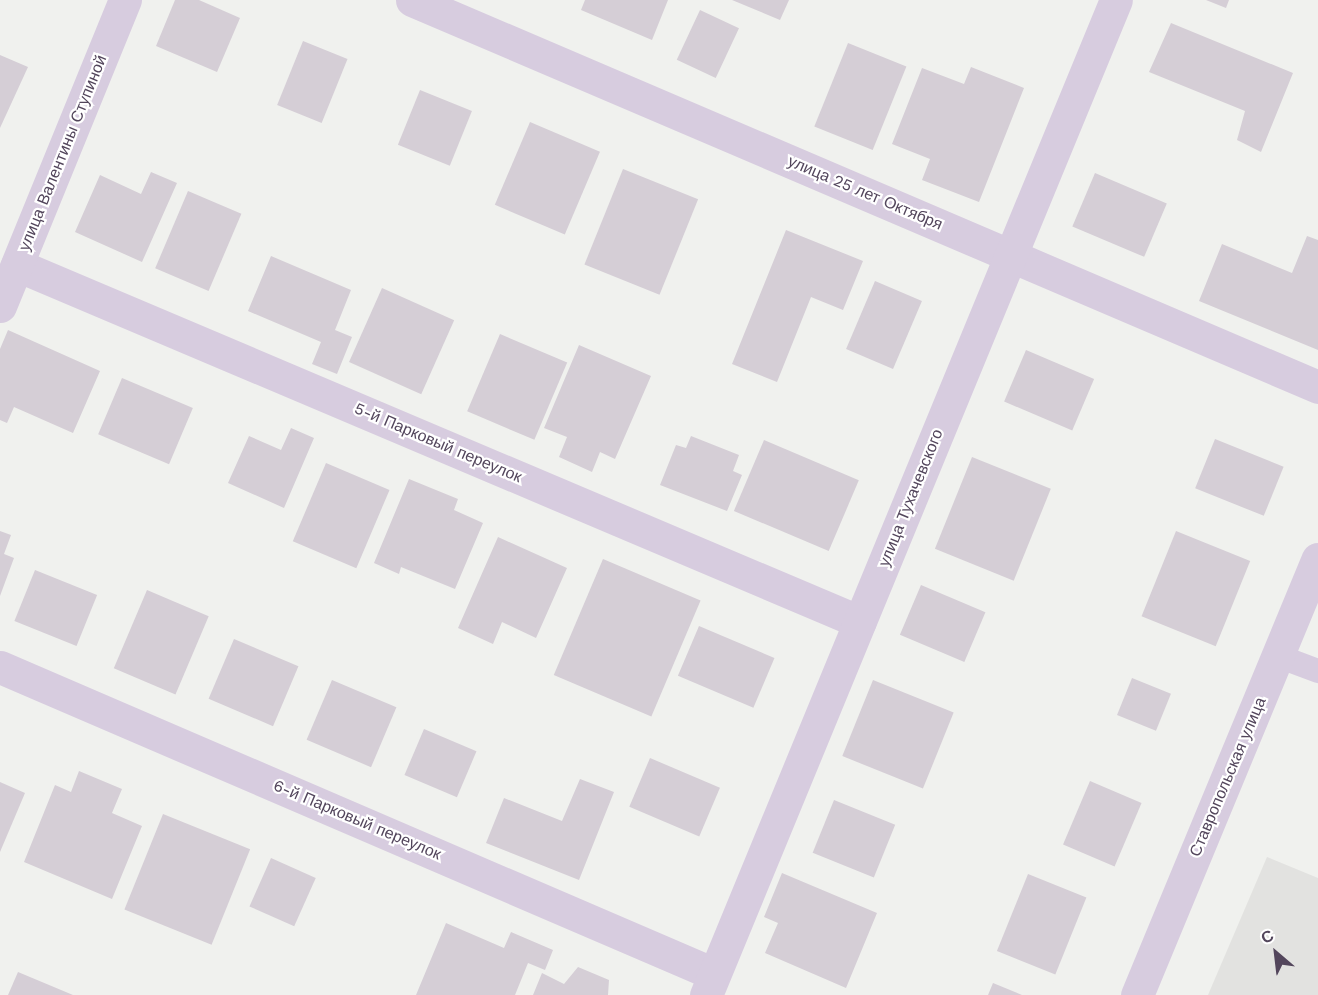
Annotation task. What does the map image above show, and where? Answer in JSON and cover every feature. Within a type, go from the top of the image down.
[{"type":"street","name":"улица Валентины Ступиной","points":[[0,306],[125,0]]},
{"type":"street","name":"улица 25 лет Октября","points":[[411,0],[1318,387]]},
{"type":"street","name":"улица Тухачевского","points":[[710,984],[1116,0]]},
{"type":"street","name":"5-й Парковый переулок","points":[[17,265],[860,622]]},
{"type":"street","name":"Ставропольская улица","points":[[1137,995],[1318,559]]},
{"type":"street","name":"6-й Парковый переулок","points":[[0,667],[710,984]]},
{"type":"lane","points":[[1278,656],[1318,671]]},
{"type":"shaded area","points":[[1267,857],[1318,878],[1318,995],[1208,995]]},
{"type":"building","points":[[175,0],[199,0],[240,18],[217,72],[156,46]]},
{"type":"building","points":[[585,0],[668,0],[652,40],[581,10]]},
{"type":"building","points":[[732,0],[789,0],[780,20]]},
{"type":"building","points":[[1206,0],[1229,0],[1226,8]]},
{"type":"building","points":[[700,10],[739,28],[716,78],[677,60]]},
{"type":"building","points":[[1171,23],[1293,73],[1261,152],[1237,140],[1245,111],[1149,72]]},
{"type":"building","points":[[303,41],[348,59],[322,123],[277,105]]},
{"type":"building","points":[[848,43],[906,67],[873,150],[814,126]]},
{"type":"building","points":[[0,55],[28,67],[0,128]]},
{"type":"building","points":[[971,67],[1024,88],[979,202],[922,180],[930,159],[892,144],[922,68],[964,84]]},
{"type":"building","points":[[420,90],[472,111],[450,166],[398,145]]},
{"type":"building","points":[[530,122],[600,152],[565,235],[495,205]]},
{"type":"building","points":[[623,169],[698,199],[660,295],[584,264]]},
{"type":"building","points":[[151,172],[177,183],[142,262],[75,232],[100,175],[141,194]]},
{"type":"building","points":[[1095,173],[1167,203],[1144,257],[1072,226]]},
{"type":"building","points":[[188,191],[241,214],[209,291],[155,268]]},
{"type":"building","points":[[786,230],[863,261],[843,310],[811,297],[777,382],[732,364]]},
{"type":"building","points":[[1307,236],[1318,240],[1318,350],[1199,301],[1222,244],[1292,273]]},
{"type":"building","points":[[271,256],[351,290],[335,330],[352,337],[337,374],[312,364],[321,342],[248,311]]},
{"type":"building","points":[[875,281],[922,301],[893,369],[846,349]]},
{"type":"building","points":[[382,288],[454,320],[421,394],[349,362]]},
{"type":"building","points":[[8,330],[100,371],[73,433],[14,407],[7,423],[0,420],[0,349]]},
{"type":"building","points":[[500,334],[567,363],[534,440],[467,411]]},
{"type":"building","points":[[579,345],[651,376],[615,459],[600,452],[592,472],[559,457],[567,437],[544,428]]},
{"type":"building","points":[[1026,350],[1094,379],[1072,430],[1004,402]]},
{"type":"building","points":[[122,378],[193,408],[169,464],[98,434]]},
{"type":"building","points":[[291,428],[314,438],[284,508],[228,483],[249,436],[281,450]]},
{"type":"building","points":[[691,436],[739,455],[733,471],[742,475],[727,511],[660,485],[676,445],[686,448]]},
{"type":"building","points":[[1215,439],[1284,467],[1264,516],[1195,488]]},
{"type":"building","points":[[764,440],[859,480],[829,551],[734,511]]},
{"type":"building","points":[[972,457],[1051,489],[1014,581],[935,549]]},
{"type":"building","points":[[326,463],[390,490],[356,568],[293,541]]},
{"type":"building","points":[[409,479],[458,499],[454,510],[483,523],[455,589],[401,567],[399,574],[374,563]]},
{"type":"building","points":[[0,531],[11,535],[4,554],[14,558],[0,596]]},
{"type":"building","points":[[1176,531],[1250,561],[1216,646],[1142,616]]},
{"type":"building","points":[[498,537],[567,568],[536,638],[502,622],[493,644],[458,628]]},
{"type":"building","points":[[603,559],[701,600],[651,716],[554,675]]},
{"type":"building","points":[[35,570],[97,595],[77,646],[14,621]]},
{"type":"building","points":[[921,585],[985,612],[964,662],[900,635]]},
{"type":"building","points":[[147,590],[209,616],[175,694],[114,668]]},
{"type":"building","points":[[699,626],[774,658],[753,708],[678,676]]},
{"type":"building","points":[[234,639],[298,666],[273,726],[209,699]]},
{"type":"building","points":[[1132,678],[1171,694],[1156,731],[1117,715]]},
{"type":"building","points":[[332,680],[396,707],[371,767],[307,740]]},
{"type":"building","points":[[873,680],[954,713],[923,789],[842,756]]},
{"type":"building","points":[[424,729],[476,751],[457,797],[404,775]]},
{"type":"building","points":[[650,758],[720,788],[699,836],[629,807]]},
{"type":"building","points":[[79,771],[122,789],[112,813],[142,826],[112,899],[24,862],[55,785],[71,792]]},
{"type":"building","points":[[580,779],[614,792],[579,880],[486,843],[504,798],[562,821]]},
{"type":"building","points":[[1090,781],[1142,803],[1115,866],[1063,845]]},
{"type":"building","points":[[0,782],[25,793],[0,852]]},
{"type":"building","points":[[834,800],[895,825],[874,878],[813,853]]},
{"type":"building","points":[[163,814],[250,849],[212,945],[124,909]]},
{"type":"building","points":[[271,858],[316,878],[294,926],[249,906]]},
{"type":"building","points":[[782,873],[877,913],[846,988],[765,953],[778,923],[764,917]]},
{"type":"building","points":[[1028,874],[1086,898],[1055,975],[997,951]]},
{"type":"building","points":[[446,923],[504,948],[511,932],[553,950],[545,970],[528,963],[515,995],[416,995]]},
{"type":"building","points":[[578,967],[609,980],[608,995],[533,995],[542,973],[564,984]]},
{"type":"building","points":[[18,972],[73,995],[8,995]]},
{"type":"building","points":[[993,983],[1022,995],[988,995]]}]
